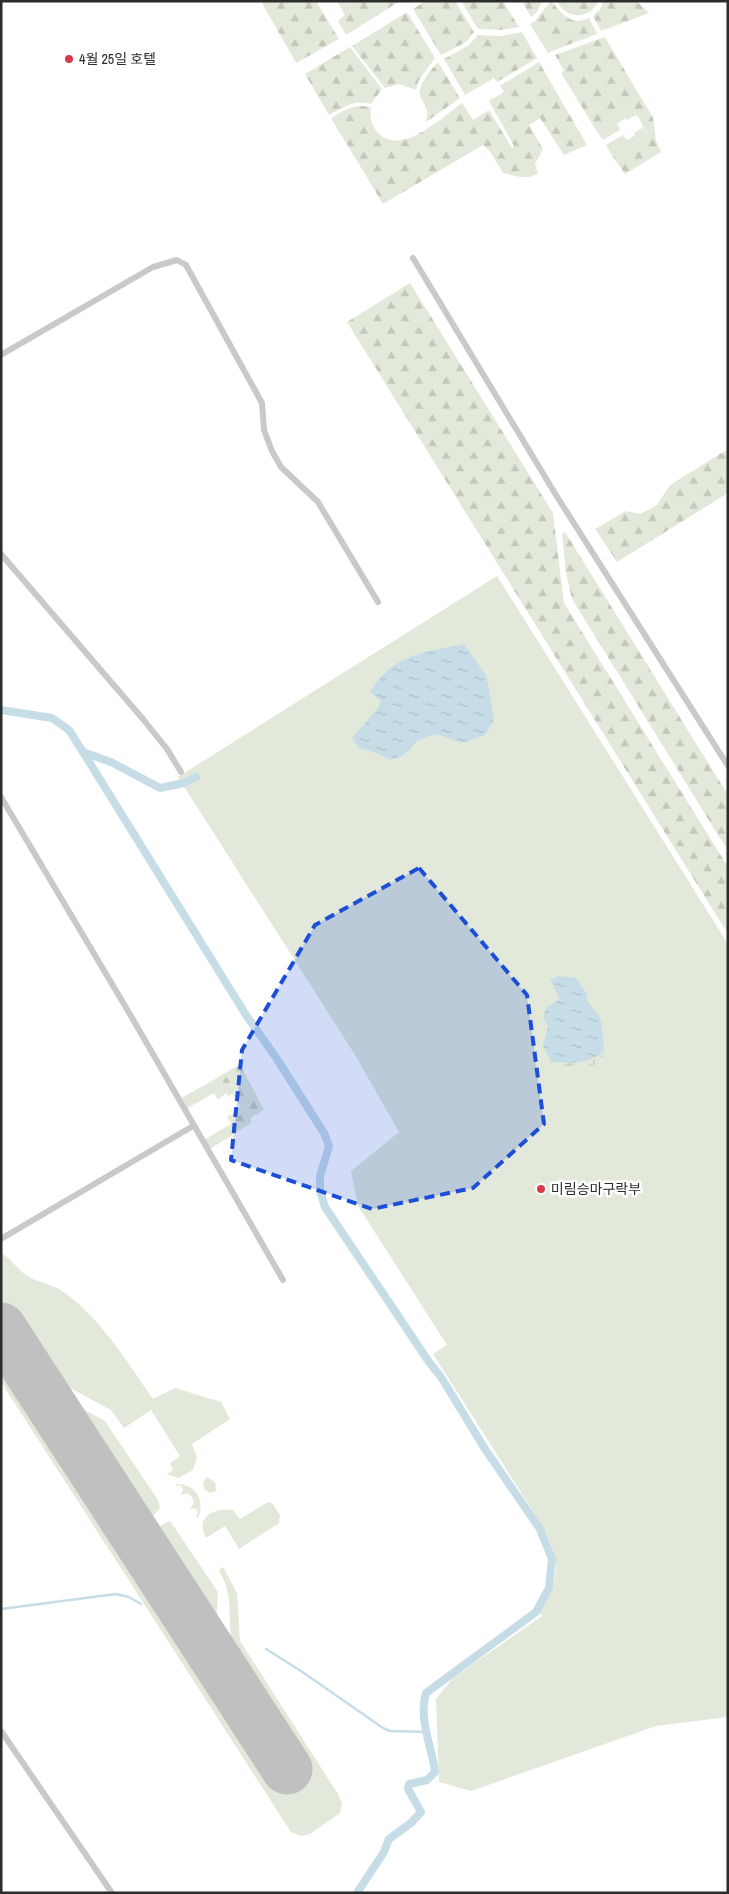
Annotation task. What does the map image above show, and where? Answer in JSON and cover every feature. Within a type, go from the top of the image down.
[{"type":"street","points":[[413,258],[556,495],[728,766]]},
{"type":"street","points":[[1,355],[153,267],[177,260],[186,265],[262,403],[264,430],[281,467],[318,502],[378,602]]},
{"type":"street","points":[[1,554],[143,719],[167,749],[181,772]]},
{"type":"street","points":[[1,798],[131,1016],[283,1280]]},
{"type":"street","points":[[1,1239],[193,1126]]},
{"type":"street","points":[[1,1731],[112,1893]]},
{"type":"highlighted area","points":[[419,868],[527,995],[544,1124],[473,1188],[372,1209],[231,1160],[242,1050],[315,925]]},
{"type":"green space","points":[[261,1],[316,1],[339,39],[296,63]]},
{"type":"green space","points":[[337,1],[400,1],[346,35],[338,21],[345,15]]},
{"type":"green space","points":[[426,1],[455,1],[474,32],[466,42],[441,55],[413,9]]},
{"type":"green space","points":[[461,1],[503,1],[519,27],[501,30],[478,29]]},
{"type":"green space","points":[[522,1],[542,1],[537,12],[531,17]]},
{"type":"green space","points":[[551,1],[562,14],[571,19],[576,21],[589,18],[597,34],[552,51],[534,22]]},
{"type":"green space","points":[[557,1],[599,1],[589,12],[578,15],[566,12]]},
{"type":"green space","points":[[604,1],[636,1],[649,13],[601,31],[593,16],[600,9]]},
{"type":"green space","points":[[407,12],[435,58],[419,80],[416,90],[399,84],[385,88],[352,46]]},
{"type":"green space","points":[[534,22],[552,51],[548,53],[530,24]]},
{"type":"green space","points":[[522,32],[537,58],[497,82],[494,78],[465,95],[444,59],[469,45],[478,35],[501,36]]},
{"type":"green space","points":[[605,37],[653,118],[656,141],[661,152],[625,174],[613,157],[647,135],[639,118],[632,110],[596,130],[561,73],[564,71],[555,55]]},
{"type":"green space","points":[[350,47],[382,89],[371,104],[355,103],[329,115],[305,74]]},
{"type":"green space","points":[[438,62],[460,98],[426,122],[427,109],[421,99],[421,86]]},
{"type":"green space","points":[[539,62],[587,145],[564,155],[540,118],[529,125],[543,149],[535,164],[538,173],[530,177],[503,173],[489,150],[483,145],[383,204],[331,118],[345,110],[365,106],[371,108],[370,115],[378,133],[388,139],[398,140],[410,138],[422,132],[462,103],[473,120],[489,110],[512,148],[514,146],[489,101],[504,92],[500,86]]},
{"type":"green space","points":[[632,110],[637,117],[634,116],[627,120],[625,118],[617,124],[620,130],[603,140],[596,130]]},
{"type":"green space","points":[[641,125],[647,135],[613,157],[606,145],[623,135],[627,140],[642,128]]},
{"type":"green space","points":[[410,283],[553,513],[564,603],[728,867],[728,934],[347,322]]},
{"type":"green space","points":[[728,449],[728,493],[617,562],[595,529],[626,511],[640,514],[657,505],[670,485]]},
{"type":"green space","points":[[565,532],[728,795],[728,851],[572,599],[566,573],[562,534]]},
{"type":"green space","name":"미림승마구락부","points":[[497,576],[728,944],[728,1717],[656,1726],[471,1791],[439,1782],[436,1699],[453,1678],[542,1616],[539,1611],[551,1590],[556,1570],[553,1550],[543,1527],[433,1354],[447,1345],[358,1206],[351,1171],[399,1132],[355,1055],[178,777]]},
{"type":"green space","points":[[604,1051],[603,1060],[584,1068],[572,1069],[552,1063],[583,1061],[597,1056]]},
{"type":"green space","points":[[238,1065],[243,1070],[264,1110],[251,1117],[251,1123],[239,1131],[233,1119],[245,1111],[231,1083],[214,1083],[212,1081]]},
{"type":"green space","points":[[212,1081],[214,1083],[231,1083],[245,1111],[234,1119],[239,1131],[210,1149],[204,1140],[231,1124],[227,1116],[237,1113],[235,1110],[240,1107],[233,1094],[228,1096],[226,1093],[218,1100],[214,1093],[186,1109],[181,1098]]},
{"type":"green space","points":[[1,1253],[27,1276],[61,1290],[91,1316],[113,1342],[153,1399],[175,1388],[221,1402],[230,1419],[192,1444],[197,1458],[193,1470],[178,1478],[167,1474],[173,1470],[170,1463],[180,1456],[151,1410],[124,1428],[111,1410],[44,1374],[1,1305]]},
{"type":"green space","points":[[1,1348],[278,1780],[299,1766],[232,1662],[229,1600],[226,1585],[219,1570],[223,1567],[237,1593],[240,1641],[338,1794],[342,1804],[340,1813],[310,1834],[301,1836],[291,1832],[1,1382]]},
{"type":"green space","points":[[72,1403],[105,1421],[158,1500],[160,1508],[153,1516],[143,1520],[138,1518],[68,1410],[67,1407]]},
{"type":"green space","points":[[207,1477],[215,1482],[216,1491],[210,1493],[204,1489],[203,1482]]},
{"type":"green space","points":[[176,1484],[189,1486],[197,1494],[201,1505],[198,1518],[196,1516],[198,1513],[196,1509],[190,1508],[194,1503],[192,1497],[187,1493],[181,1495],[183,1489],[180,1485],[176,1486]]},
{"type":"green space","points":[[268,1502],[272,1503],[280,1515],[279,1523],[239,1549],[225,1526],[206,1538],[203,1524],[208,1515],[213,1512],[226,1509],[233,1510],[240,1519]]},
{"type":"green space","points":[[170,1521],[218,1592],[216,1629],[210,1629],[151,1538],[154,1529]]},
{"type":"water","points":[[464,644],[487,677],[494,720],[485,735],[462,743],[436,734],[418,740],[403,756],[390,760],[374,752],[359,748],[352,738],[378,708],[381,701],[370,692],[389,669],[399,662],[423,653]]},
{"type":"water","points":[[559,976],[576,978],[587,994],[587,1001],[599,1015],[602,1025],[604,1051],[601,1054],[573,1063],[552,1063],[543,1046],[548,1026],[543,1018],[546,1008],[560,999],[550,980]]},
{"type":"waterway","points":[[1,710],[52,718],[69,730],[83,752],[111,762],[160,788],[184,783],[196,777]]},
{"type":"waterway","points":[[83,752],[246,1015],[277,1059],[324,1133],[329,1146],[320,1176],[320,1191],[325,1207],[441,1377],[485,1449],[540,1529],[552,1559],[549,1588],[536,1612],[426,1693],[424,1703],[426,1732],[435,1772],[427,1780],[409,1784],[408,1789],[421,1812],[411,1823],[389,1839],[384,1852],[357,1893]]},
{"type":"waterway","points":[[1,1609],[116,1594],[129,1597],[141,1604]]},
{"type":"waterway","points":[[266,1649],[383,1728],[390,1731],[427,1732]]},
{"type":"runway","points":[[1,1328],[287,1769]]},
{"type":"place","name":"4월 25일 호텔","points":[[69,59]]},
{"type":"place","name":"미림승마구락부","points":[[541,1189]]}]
